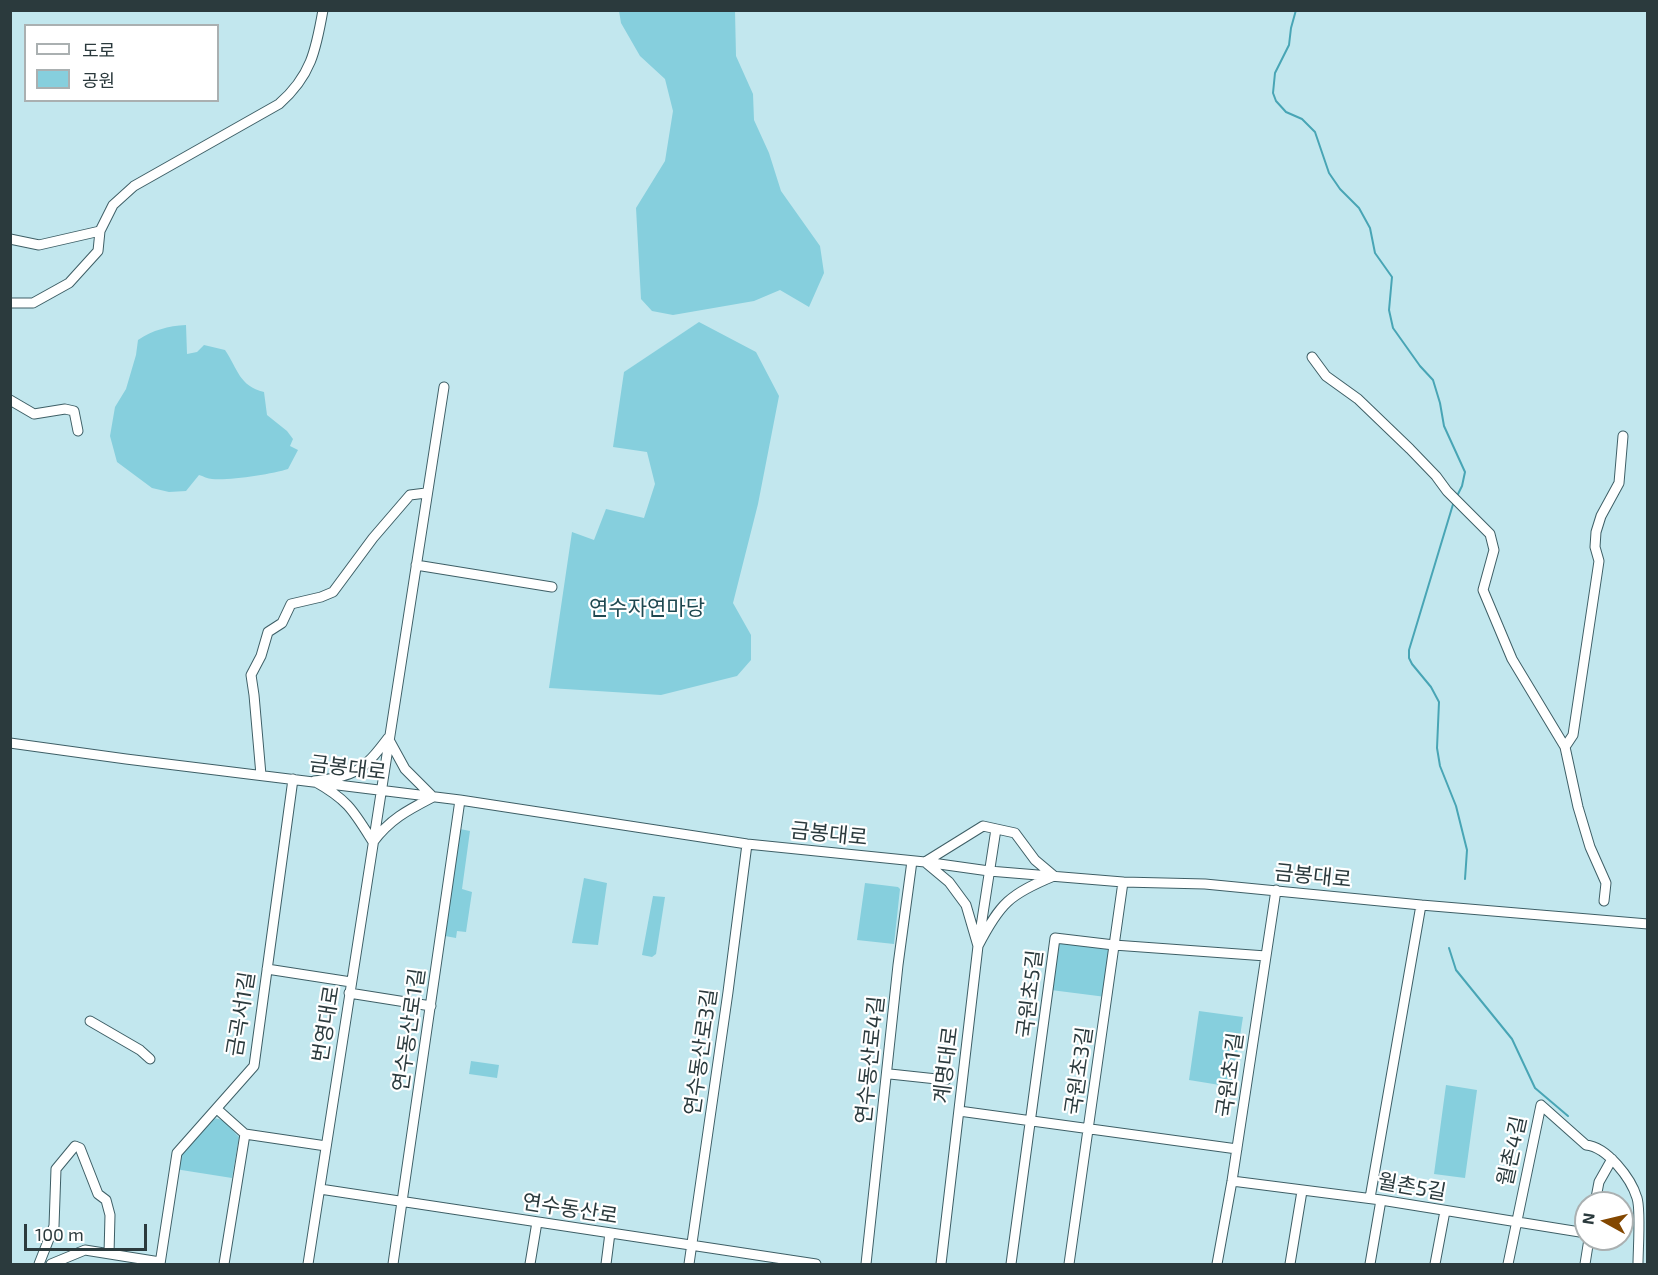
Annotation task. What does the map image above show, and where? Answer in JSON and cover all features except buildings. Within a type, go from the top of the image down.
[{"type":"street","points":[[10,303],[33,303],[69,283],[98,251],[100,231],[113,205],[135,186],[279,104],[292,93],[305,76],[315,52],[323,10]]},
{"type":"street","points":[[10,239],[39,245],[100,231]]},
{"type":"street","points":[[1312,357],[1326,376],[1358,399],[1410,449],[1490,534],[1494,550],[1483,590],[1512,658],[1565,747],[1578,807],[1590,847],[1606,883],[1604,901]]},
{"type":"street","name":"번영대로","points":[[308,1264],[444,387]]},
{"type":"street","points":[[10,400],[34,414],[65,409],[74,411],[78,431]]},
{"type":"street","points":[[1565,747],[1573,735],[1599,561],[1595,547],[1596,532],[1601,516],[1618,483],[1623,436]]},
{"type":"street","points":[[261,775],[251,675],[261,656],[268,632],[282,623],[291,604],[333,592],[373,538],[410,495],[426,493]]},
{"type":"street","points":[[416,565],[552,587]]},
{"type":"street","points":[[388,738],[405,769],[433,797],[384,826],[373,842],[353,810],[338,794],[314,781],[342,778],[360,769],[369,763],[388,738]]},
{"type":"street","name":"금봉대로","points":[[10,743],[460,800],[747,844],[926,862],[989,871],[1123,882],[1205,884],[1647,924]]},
{"type":"street","name":"금곡서1길","points":[[160,1263],[177,1153],[254,1066],[293,779]]},
{"type":"street","name":"연수동산로1길","points":[[393,1264],[460,800]]},
{"type":"street","points":[[983,826],[1015,833],[1035,860],[1054,876],[1021,890],[1012,897],[988,926],[978,946],[966,905],[949,882],[926,862],[983,826]]},
{"type":"street","name":"계명대로","points":[[941,1264],[978,946],[996,829]]},
{"type":"street","name":"연수동산로3길","points":[[688,1264],[728,993],[747,844]]},
{"type":"street","name":"연수동산로4길","points":[[866,1264],[897,976],[912,861]]},
{"type":"street","name":"국원초3길","points":[[1069,1264],[1123,882]]},
{"type":"street","name":"국원초1길","points":[[1217,1264],[1232,1181],[1276,890]]},
{"type":"street","points":[[1370,1198],[1421,905]]},
{"type":"street","name":"국원초5길","points":[[1011,1264],[1055,938],[1114,945],[1266,956]]},
{"type":"street","points":[[267,969],[351,982]]},
{"type":"street","points":[[349,993],[431,1006]]},
{"type":"street","points":[[90,1021],[140,1050],[150,1059]]},
{"type":"street","points":[[890,1074],[946,1080]]},
{"type":"street","name":"월촌4길","points":[[1508,1264],[1541,1105],[1586,1144],[1593,1145],[1612,1159]]},
{"type":"street","points":[[217,1109],[245,1134],[326,1146]]},
{"type":"street","points":[[959,1111],[1237,1149]]},
{"type":"street","points":[[224,1264],[245,1134]]},
{"type":"street","points":[[39,1264],[54,1226],[56,1169],[75,1146],[80,1148],[98,1194],[106,1200],[110,1215],[110,1254]]},
{"type":"street","points":[[1597,1191],[1599,1182],[1612,1159],[1623,1172],[1638,1199],[1638,1264]]},
{"type":"street","name":"월촌5길","points":[[1232,1181],[1370,1198],[1574,1231]]},
{"type":"street","name":"연수동산로","points":[[320,1189],[816,1264]]},
{"type":"street","points":[[1290,1264],[1302,1191]]},
{"type":"street","points":[[1370,1264],[1381,1200]]},
{"type":"street","points":[[1435,1264],[1445,1211]]},
{"type":"street","points":[[530,1264],[537,1222]]},
{"type":"street","points":[[606,1264],[610,1233]]},
{"type":"street","points":[[51,1264],[85,1250],[160,1263]]},
{"type":"green space","points":[[619,11],[735,11],[736,56],[753,94],[754,120],[769,153],[781,191],[820,246],[824,273],[809,307],[780,290],[754,301],[673,315],[652,311],[641,299],[636,208],[665,161],[673,111],[665,79],[640,56],[621,23]]},
{"type":"green space","name":"연수자연마당","points":[[699,322],[756,352],[779,396],[758,504],[733,603],[751,635],[751,660],[737,676],[661,695],[549,688],[572,532],[594,540],[606,509],[644,518],[655,484],[647,452],[613,447],[624,372]]},
{"type":"green space","points":[[186,325],[187,354],[197,352],[204,345],[225,350],[244,381],[249,386],[264,392],[267,415],[287,431],[293,439],[290,446],[298,450],[288,469],[229,479],[210,479],[199,475],[186,491],[169,492],[152,488],[117,462],[110,436],[115,407],[126,389],[138,340],[161,329]]},
{"type":"green space","points":[[460,829],[470,831],[462,889],[472,892],[466,932],[457,931],[456,938],[445,936]]},
{"type":"green space","points":[[584,878],[607,883],[598,945],[572,943]]},
{"type":"green space","points":[[865,883],[900,889],[894,944],[857,940]]},
{"type":"green space","points":[[653,896],[665,897],[656,954],[652,957],[642,955]]},
{"type":"green space","points":[[1060,940],[1109,947],[1106,997],[1051,990],[1057,943]]},
{"type":"green space","points":[[1199,1011],[1243,1017],[1232,1087],[1189,1080]]},
{"type":"green space","points":[[471,1061],[499,1065],[497,1078],[469,1074]]},
{"type":"green space","points":[[1446,1085],[1477,1090],[1465,1178],[1434,1174]]},
{"type":"green space","points":[[209,1117],[223,1120],[239,1137],[232,1178],[175,1169],[177,1153]]},
{"type":"waterway","points":[[1296,10],[1289,45],[1275,73],[1273,93],[1276,101],[1286,112],[1302,119],[1315,132],[1329,173],[1340,189],[1359,208],[1370,228],[1375,253],[1392,277],[1389,310],[1393,328],[1433,380],[1444,426],[1465,472],[1457,496]]},
{"type":"waterway","points":[[1454,501],[1409,650],[1409,658],[1431,687],[1439,702],[1437,748],[1440,766],[1456,806],[1467,850],[1465,879]]},
{"type":"waterway","points":[[1449,948],[1456,970],[1512,1039],[1535,1088],[1568,1116]]}]
